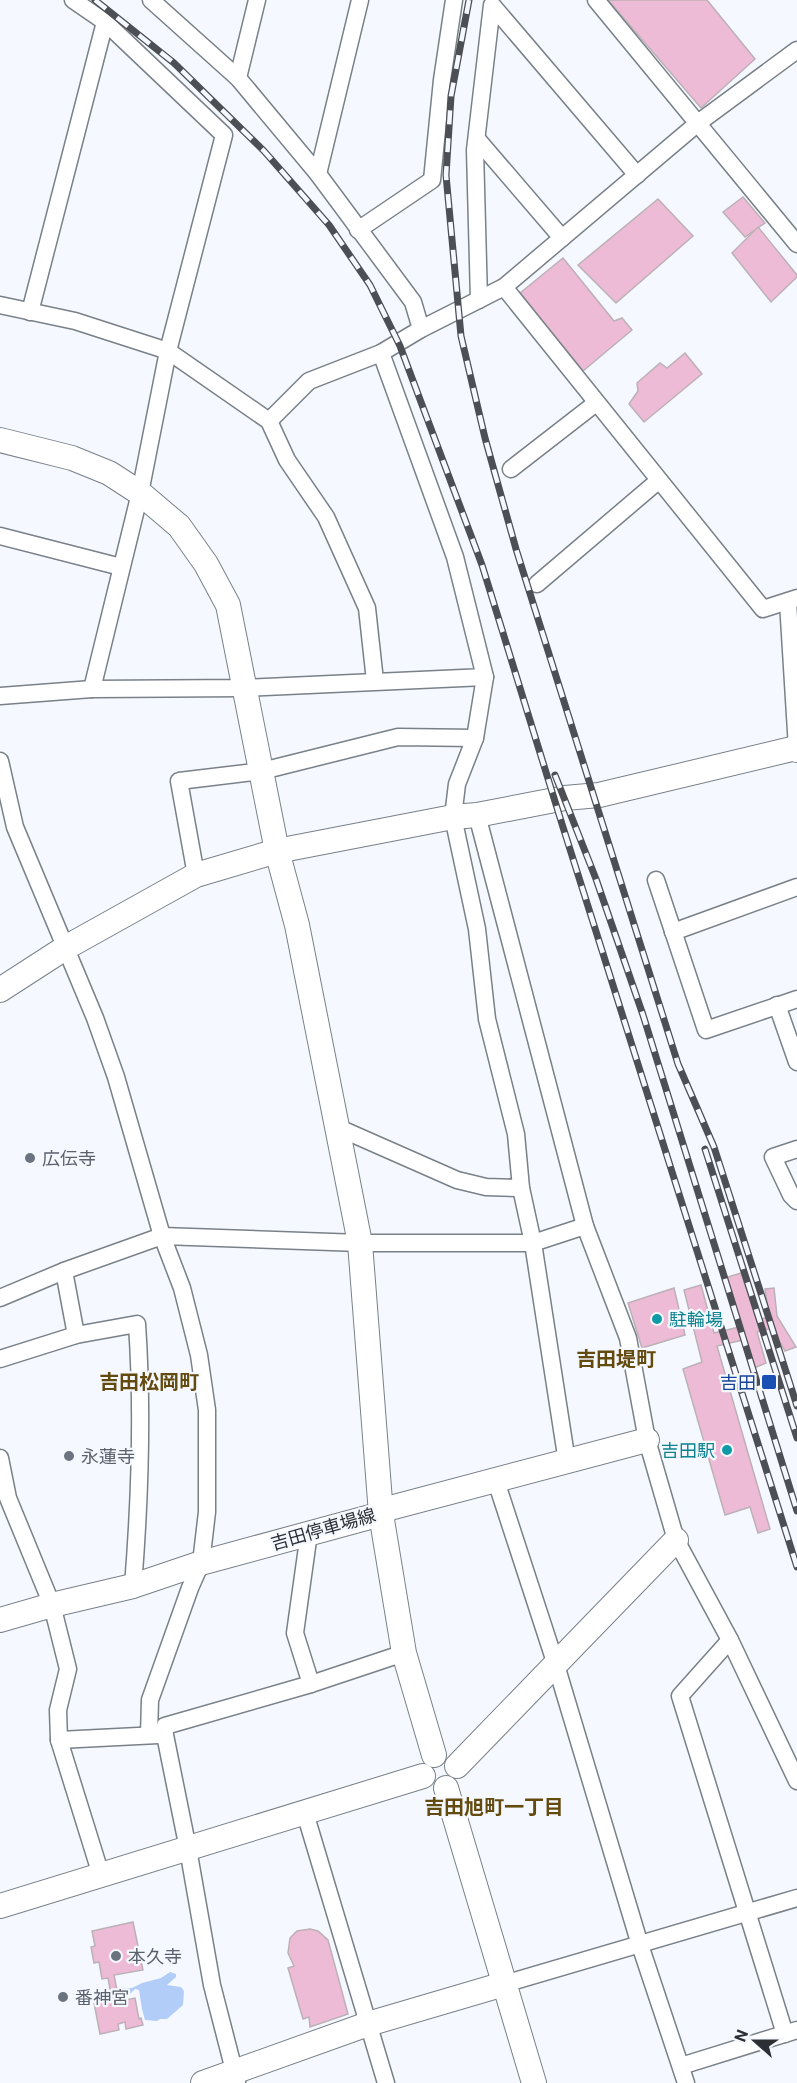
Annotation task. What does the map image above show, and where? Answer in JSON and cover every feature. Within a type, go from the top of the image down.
[{"type":"street","points":[[73,0],[105,22],[224,135],[168,351],[140,493],[92,689]]},
{"type":"street","points":[[238,78],[257,0]]},
{"type":"street","points":[[318,174],[360,0]]},
{"type":"street","points":[[358,230],[432,180],[442,80],[454,0]]},
{"type":"street","points":[[596,0],[797,244]]},
{"type":"street","points":[[493,2],[637,175]]},
{"type":"street","points":[[479,300],[475,150],[493,2]]},
{"type":"street","points":[[159,3],[238,78],[318,174],[413,302],[421,329]]},
{"type":"street","points":[[30,312],[105,22]]},
{"type":"street","points":[[269,421],[309,381],[381,353],[421,329],[504,287],[698,123],[797,50]]},
{"type":"street","points":[[477,139],[562,238]]},
{"type":"street","points":[[0,990],[65,948],[196,874],[277,850],[565,798],[599,795],[797,749],[793,600],[763,609],[504,287]]},
{"type":"street","points":[[0,305],[75,321],[168,351],[269,421],[287,460],[326,517],[367,608],[375,681]]},
{"type":"street","points":[[381,353],[455,557],[484,677],[475,738],[457,784],[465,816],[585,1226],[628,1338],[647,1440],[676,1540],[730,1640],[797,1781]]},
{"type":"street","points":[[512,470],[596,403]]},
{"type":"street","points":[[0,440],[72,458],[109,473],[140,493],[179,526],[206,564],[228,605],[277,850],[297,925],[339,1128],[360,1244],[381,1514],[404,1653],[434,1755]]},
{"type":"street","points":[[537,584],[658,481]]},
{"type":"street","points":[[0,536],[121,567]]},
{"type":"street","points":[[0,696],[92,689],[244,688],[484,677]]},
{"type":"street","points":[[196,874],[179,782],[262,771],[398,737],[475,738]]},
{"type":"street","points":[[0,761],[15,827],[95,1018],[116,1077],[162,1236],[185,1299],[199,1355],[207,1410],[207,1512],[201,1563],[150,1701],[188,1849],[212,1985],[222,2080],[368,2024],[797,1898]]},
{"type":"street","points":[[465,816],[487,1019],[516,1134],[521,1188],[533,1243],[567,1462]]},
{"type":"street","points":[[656,880],[706,1030],[797,999]]},
{"type":"street","points":[[673,932],[797,887]]},
{"type":"street","points":[[777,1005],[797,1062]]},
{"type":"street","points":[[339,1128],[458,1180],[486,1187],[521,1188]]},
{"type":"street","points":[[797,1149],[773,1157],[790,1195],[797,1201]]},
{"type":"street","points":[[0,1298],[64,1271],[162,1236],[360,1244],[533,1243],[585,1226]]},
{"type":"street","points":[[64,1271],[76,1335]]},
{"type":"street","points":[[0,1359],[76,1335],[137,1324],[140,1367],[138,1521],[133,1586]]},
{"type":"street","name":"吉田停車場線","points":[[0,1620],[133,1586],[201,1563],[381,1514],[390,1508],[647,1440]]},
{"type":"street","points":[[0,1458],[4,1499],[52,1605],[68,1669],[58,1710],[59,1740],[101,1875]]},
{"type":"street","points":[[496,1481],[556,1665],[640,1945],[686,2083]]},
{"type":"street","points":[[309,1533],[295,1633],[311,1684]]},
{"type":"street","points":[[457,1766],[676,1540]]},
{"type":"street","points":[[681,2066],[791,2032],[747,1913],[680,1696],[730,1640]]},
{"type":"street","points":[[59,1740],[157,1735],[165,1726],[311,1684],[404,1653]]},
{"type":"street","points":[[434,1755],[448,1755],[457,1766],[455,1781],[446,1788],[435,1789],[429,1786],[423,1776],[424,1765],[434,1755]]},
{"type":"street","points":[[0,1906],[423,1776]]},
{"type":"street","points":[[446,1788],[534,2083]]},
{"type":"street","points":[[305,1813],[386,2083]]},
{"type":"water","points":[[170,1972],[176,1974],[176,1977],[167,1985],[181,1987],[184,1991],[183,2005],[167,2019],[145,2020],[139,1990],[135,1989],[130,1994],[118,1994],[117,1991],[161,1978]]},
{"type":"building","points":[[608,0],[707,0],[755,59],[701,108]]},
{"type":"building","points":[[743,197],[765,223],[745,237],[723,212]]},
{"type":"building","points":[[658,199],[693,236],[616,303],[578,265]]},
{"type":"building","points":[[758,227],[797,275],[771,302],[732,253]]},
{"type":"building","points":[[563,258],[614,321],[622,318],[632,330],[583,371],[520,293]]},
{"type":"building","points":[[685,353],[702,374],[644,422],[629,404],[638,391],[637,383],[660,363],[667,368]]},
{"type":"building","name":"吉田駅","points":[[741,1273],[757,1320],[769,1317],[765,1289],[774,1288],[777,1316],[796,1347],[785,1351],[772,1328],[757,1332],[766,1363],[754,1368],[743,1340],[717,1346],[770,1529],[758,1533],[750,1507],[725,1515],[683,1369],[702,1362],[684,1290],[701,1285],[714,1333],[739,1327],[725,1278]]},
{"type":"building","name":"駐輪場","points":[[674,1288],[685,1335],[642,1348],[628,1303]]},
{"type":"building","points":[[133,1922],[143,1970],[114,1975],[119,2001],[135,1998],[139,2019],[141,2018],[143,2025],[126,2029],[125,2022],[118,2024],[119,2030],[100,2034],[94,2003],[101,2002],[100,1996],[111,1994],[108,1978],[102,1979],[99,1962],[94,1963],[91,1947],[95,1946],[92,1931]]},
{"type":"building","points":[[310,1929],[318,1931],[328,1940],[348,2014],[310,2027],[309,2017],[303,2019],[288,1968],[294,1966],[288,1953],[290,1938],[297,1931]]},
{"type":"railway","points":[[95,0],[174,63],[264,151],[329,225],[370,285],[400,346],[482,565],[797,1567]]},
{"type":"railway","points":[[469,0],[451,96],[446,175],[461,336],[485,438],[516,549],[678,1064],[714,1147],[797,1406]]},
{"type":"railway","points":[[555,775],[596,879],[643,1015],[797,1511]]},
{"type":"railway","points":[[705,1149],[797,1438]]},
{"type":"place","name":"広伝寺","points":[[30,1158]]},
{"type":"place","name":"駐輪場","points":[[657,1319]]},
{"type":"place","name":"吉田","points":[[769,1382]]},
{"type":"place","name":"吉田駅","points":[[727,1450]]},
{"type":"place","name":"永蓮寺","points":[[69,1456]]},
{"type":"place","name":"本久寺","points":[[116,1956]]},
{"type":"place","name":"番神宮","points":[[63,1997]]},
{"type":"district","name":"吉田堤町","points":[[616,1359]]},
{"type":"district","name":"吉田松岡町","points":[[149,1382]]},
{"type":"district","name":"吉田旭町一丁目","points":[[494,1807]]}]
